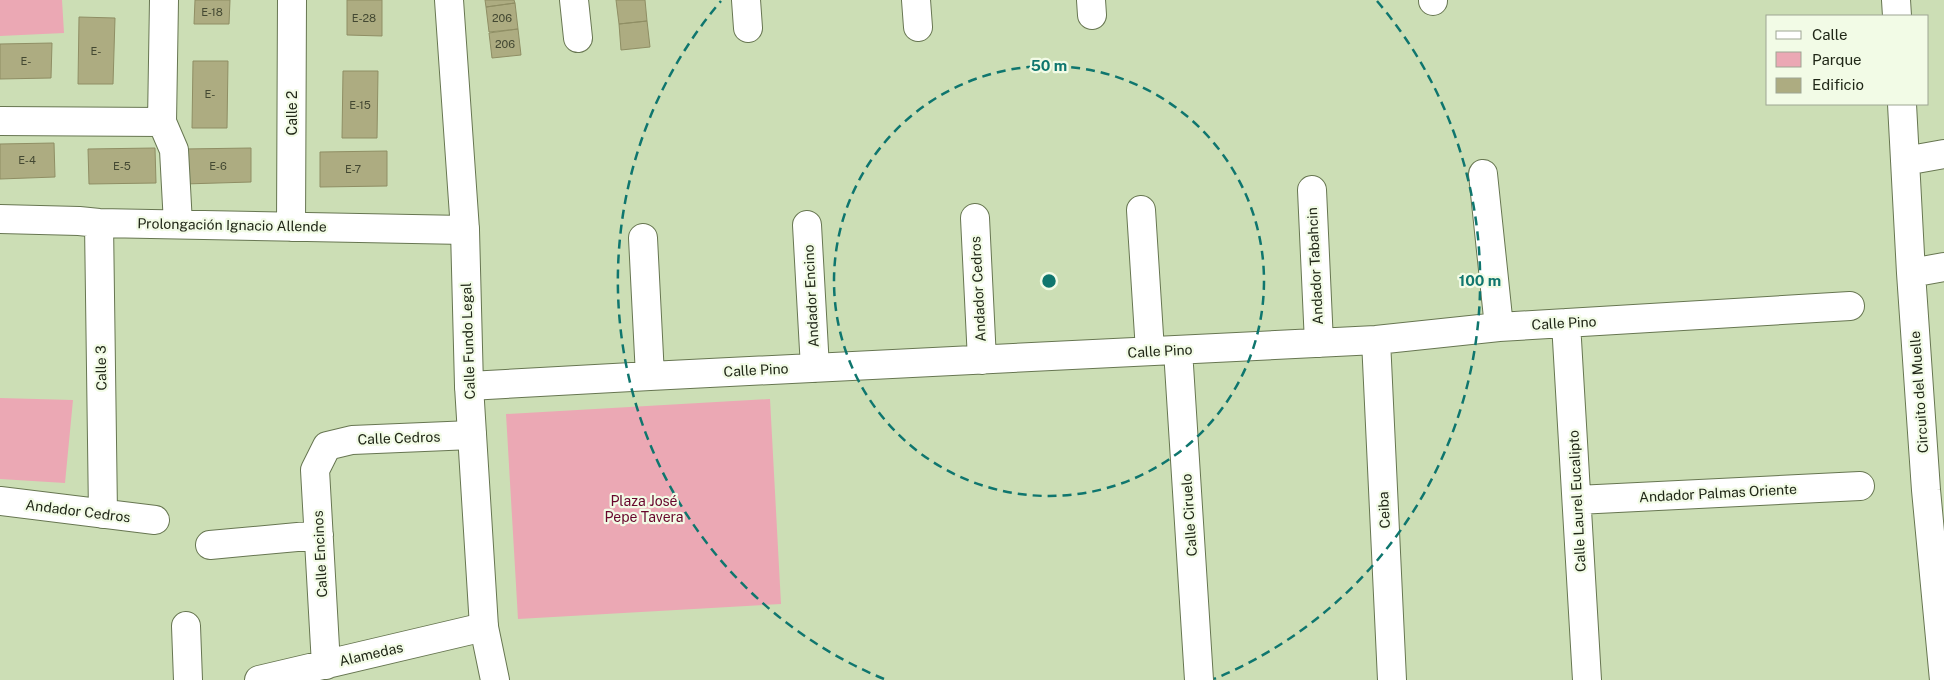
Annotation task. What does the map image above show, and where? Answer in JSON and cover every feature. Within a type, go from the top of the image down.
[{"type":"street","points":[[164,0],[162,122],[174,150],[178,224]]},
{"type":"street","name":"Calle 2","points":[[291,227],[292,0]]},
{"type":"street","name":"Calle Fundo Legal","points":[[449,0],[465,230],[472,435],[484,628],[495,680]]},
{"type":"street","points":[[574,0],[578,38]]},
{"type":"street","points":[[746,0],[748,28]]},
{"type":"street","points":[[916,0],[918,27]]},
{"type":"street","points":[[1896,0],[1897,15]]},
{"type":"street","name":"Circuito del Muelle","points":[[1902,105],[1911,273],[1935,488],[1944,680]]},
{"type":"street","points":[[0,121],[162,122]]},
{"type":"street","points":[[1905,162],[1944,154]]},
{"type":"street","points":[[1483,174],[1499,327]]},
{"type":"street","name":"Andador Tabahcin","points":[[1312,190],[1319,343]]},
{"type":"street","points":[[1141,210],[1150,351]]},
{"type":"street","name":"Andador Cedros","points":[[975,218],[982,360]]},
{"type":"street","name":"Prolongación Ignacio Allende","points":[[0,219],[98,223],[465,230]]},
{"type":"street","name":"Calle 3","points":[[98,223],[104,514]]},
{"type":"street","name":"Andador Encino","points":[[808,225],[815,368]]},
{"type":"street","points":[[643,238],[650,376]]},
{"type":"street","points":[[1911,273],[1944,267]]},
{"type":"street","name":"Calle Pino","points":[[470,386],[1376,340],[1499,327],[1850,306]]},
{"type":"street","name":"Calle Laurel Eucalipto","points":[[1566,323],[1587,680]]},
{"type":"street","name":"Ceiba","points":[[1376,340],[1392,680]]},
{"type":"street","name":"Calle Ciruelo","points":[[1178,350],[1199,680]]},
{"type":"street","name":"Calle Cedros","points":[[327,446],[352,440],[472,435]]},
{"type":"street","name":"Calle Encinos","points":[[326,664],[315,470],[327,446]]},
{"type":"street","name":"Andador Palmas Oriente","points":[[1577,500],[1860,486]]},
{"type":"street","name":"Andador Cedros","points":[[0,501],[155,520]]},
{"type":"street","points":[[210,545],[319,534]]},
{"type":"street","points":[[186,626],[188,680]]},
{"type":"street","name":"Alamedas","points":[[259,680],[484,628]]},
{"type":"green space","points":[[0,0],[62,0],[64,33],[0,36]]},
{"type":"green space","points":[[0,398],[73,400],[65,483],[0,479]]},
{"type":"green space","name":"Plaza José Pepe Tavera","points":[[770,399],[781,604],[518,619],[506,414]]},
{"type":"building","name":"E-18","points":[[195,0],[230,0],[229,24],[194,24]]},
{"type":"building","points":[[347,0],[382,0],[382,36],[347,35]]},
{"type":"building","points":[[485,0],[514,0],[515,3],[486,7]]},
{"type":"building","points":[[616,0],[645,0],[647,21],[619,24]]},
{"type":"building","points":[[515,3],[518,29],[489,32],[486,7]]},
{"type":"building","points":[[79,17],[115,18],[113,84],[78,84]]},
{"type":"building","points":[[647,21],[650,47],[621,50],[619,24]]},
{"type":"building","points":[[518,29],[521,55],[492,58],[489,33]]},
{"type":"building","points":[[52,43],[51,78],[0,79],[0,44]]},
{"type":"building","points":[[193,61],[228,61],[227,128],[192,128]]},
{"type":"building","name":"E-15","points":[[343,71],[378,71],[377,138],[342,138]]},
{"type":"building","name":"E-4","points":[[54,143],[55,177],[0,179],[0,144]]},
{"type":"building","name":"E-5","points":[[155,148],[156,183],[89,184],[88,149]]},
{"type":"building","name":"E-6","points":[[251,148],[251,182],[184,184],[184,149]]},
{"type":"building","name":"E-7","points":[[387,151],[387,186],[320,187],[320,152]]}]
